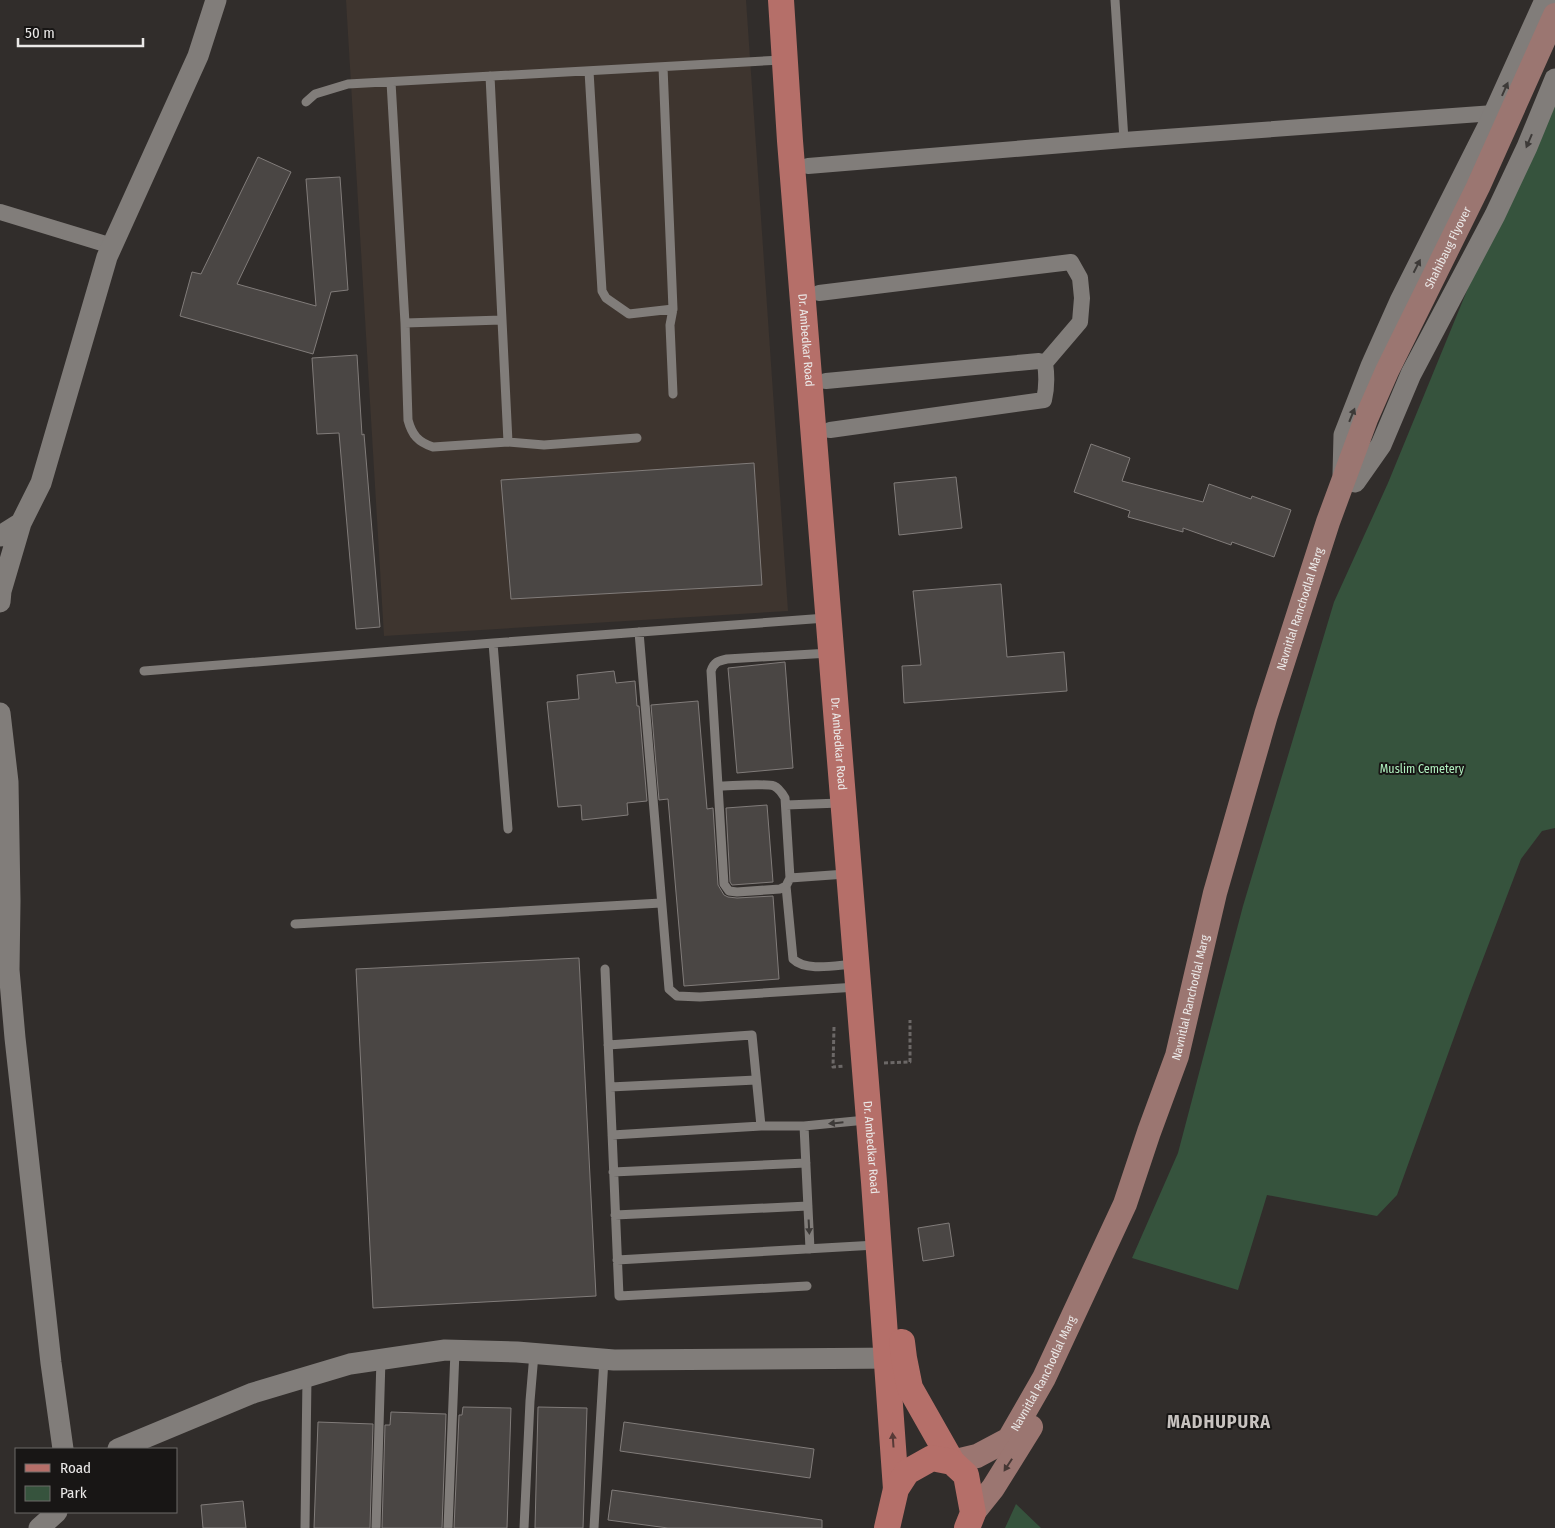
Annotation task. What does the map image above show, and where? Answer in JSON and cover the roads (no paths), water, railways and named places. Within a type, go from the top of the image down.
[{"type":"main road","name":"Dr. Ambedkar Road","points":[[781,0],[791,151],[879,1244],[896,1358],[910,1388],[952,1462],[966,1475],[970,1520]]},
{"type":"main road","name":"Dr. Ambedkar Road","points":[[797,0],[808,166],[830,430],[896,1358],[896,1489]]},
{"type":"main road","name":"Shahibaug Flyover","points":[[1349,481],[1387,371],[1478,187],[1555,15]]},
{"type":"main road","name":"Shahibaug Flyover","points":[[1371,421],[1398,376],[1488,192],[1555,44]]},
{"type":"main road","name":"Navnitlal Ranchodlal Marg","points":[[952,1462],[977,1456],[1009,1439],[1044,1378],[1125,1204],[1177,1056],[1215,893],[1266,715],[1328,522],[1349,481]]},
{"type":"main road","points":[[970,1520],[1017,1451],[1051,1394],[1136,1207],[1160,1136],[1189,1060],[1227,896],[1278,718],[1336,535],[1349,481]]},
{"type":"main road","points":[[887,1528],[896,1489],[907,1472],[932,1458],[952,1462]]},
{"type":"street","points":[[0,595],[21,523],[41,483],[107,257],[198,56],[216,0]]},
{"type":"street","points":[[1349,481],[1344,435],[1371,366],[1400,301],[1494,113],[1545,0]]},
{"type":"street","points":[[1349,481],[1381,446],[1411,374],[1494,215],[1527,146],[1555,79]]},
{"type":"street","points":[[808,166],[1124,140],[1494,113]]},
{"type":"street","points":[[0,212],[112,246]]},
{"type":"street","points":[[819,293],[1071,262],[1080,278],[1082,298],[1080,322],[1045,363],[1047,386],[1044,400],[830,430]]},
{"type":"street","points":[[826,381],[1039,361],[1045,363]]},
{"type":"street","points":[[0,536],[21,523]]},
{"type":"street","points":[[0,715],[8,782],[9,970],[62,1448]]},
{"type":"street","points":[[120,1448],[253,1392],[350,1364],[445,1350],[604,1359],[896,1358]]},
{"type":"street","points":[[39,1528],[56,1513]]},
{"type":"lane","points":[[1115,0],[1124,140]]},
{"type":"lane","points":[[306,102],[315,94],[348,84],[785,60]]},
{"type":"lane","points":[[663,67],[673,309],[670,325],[674,394]]},
{"type":"lane","points":[[589,71],[602,292],[606,298],[629,314],[673,309]]},
{"type":"lane","points":[[490,76],[508,442]]},
{"type":"lane","points":[[391,82],[405,323],[408,420],[410,429],[415,437],[424,444],[433,447],[508,442],[544,445],[637,438]]},
{"type":"lane","points":[[405,323],[502,320]]},
{"type":"lane","points":[[144,671],[828,618]]},
{"type":"lane","points":[[639,632],[669,989],[677,996],[700,997],[857,975]]},
{"type":"lane","points":[[494,643],[508,829]]},
{"type":"lane","points":[[831,653],[727,659],[719,660],[714,664],[711,671],[724,884],[729,891],[737,892],[780,889],[788,882],[849,874]]},
{"type":"lane","points":[[718,786],[765,785],[775,786],[781,791],[785,798],[786,806],[793,959],[797,964],[857,975]]},
{"type":"lane","points":[[786,806],[843,802]]},
{"type":"lane","points":[[295,924],[661,903]]},
{"type":"lane","points":[[605,969],[619,1296],[806,1286]]},
{"type":"lane","points":[[608,1046],[752,1035],[761,1126]]},
{"type":"lane","points":[[610,1087],[756,1080]]},
{"type":"lane","points":[[612,1134],[761,1126],[804,1126],[869,1120]]},
{"type":"lane","points":[[804,1126],[810,1249]]},
{"type":"lane","points":[[613,1172],[806,1163]]},
{"type":"lane","points":[[615,1215],[808,1206]]},
{"type":"lane","points":[[616,1260],[879,1244]]},
{"type":"lane","points":[[448,1528],[455,1350]]},
{"type":"lane","points":[[524,1528],[534,1354]]},
{"type":"lane","points":[[376,1528],[381,1359]]},
{"type":"lane","points":[[594,1528],[604,1359]]},
{"type":"lane","points":[[305,1528],[307,1376]]},
{"type":"district","name":"MADHUPURA","points":[[1219,1422]]},
{"type":"park label","name":"Muslim Cemetery","points":[[1422,769]]}]
